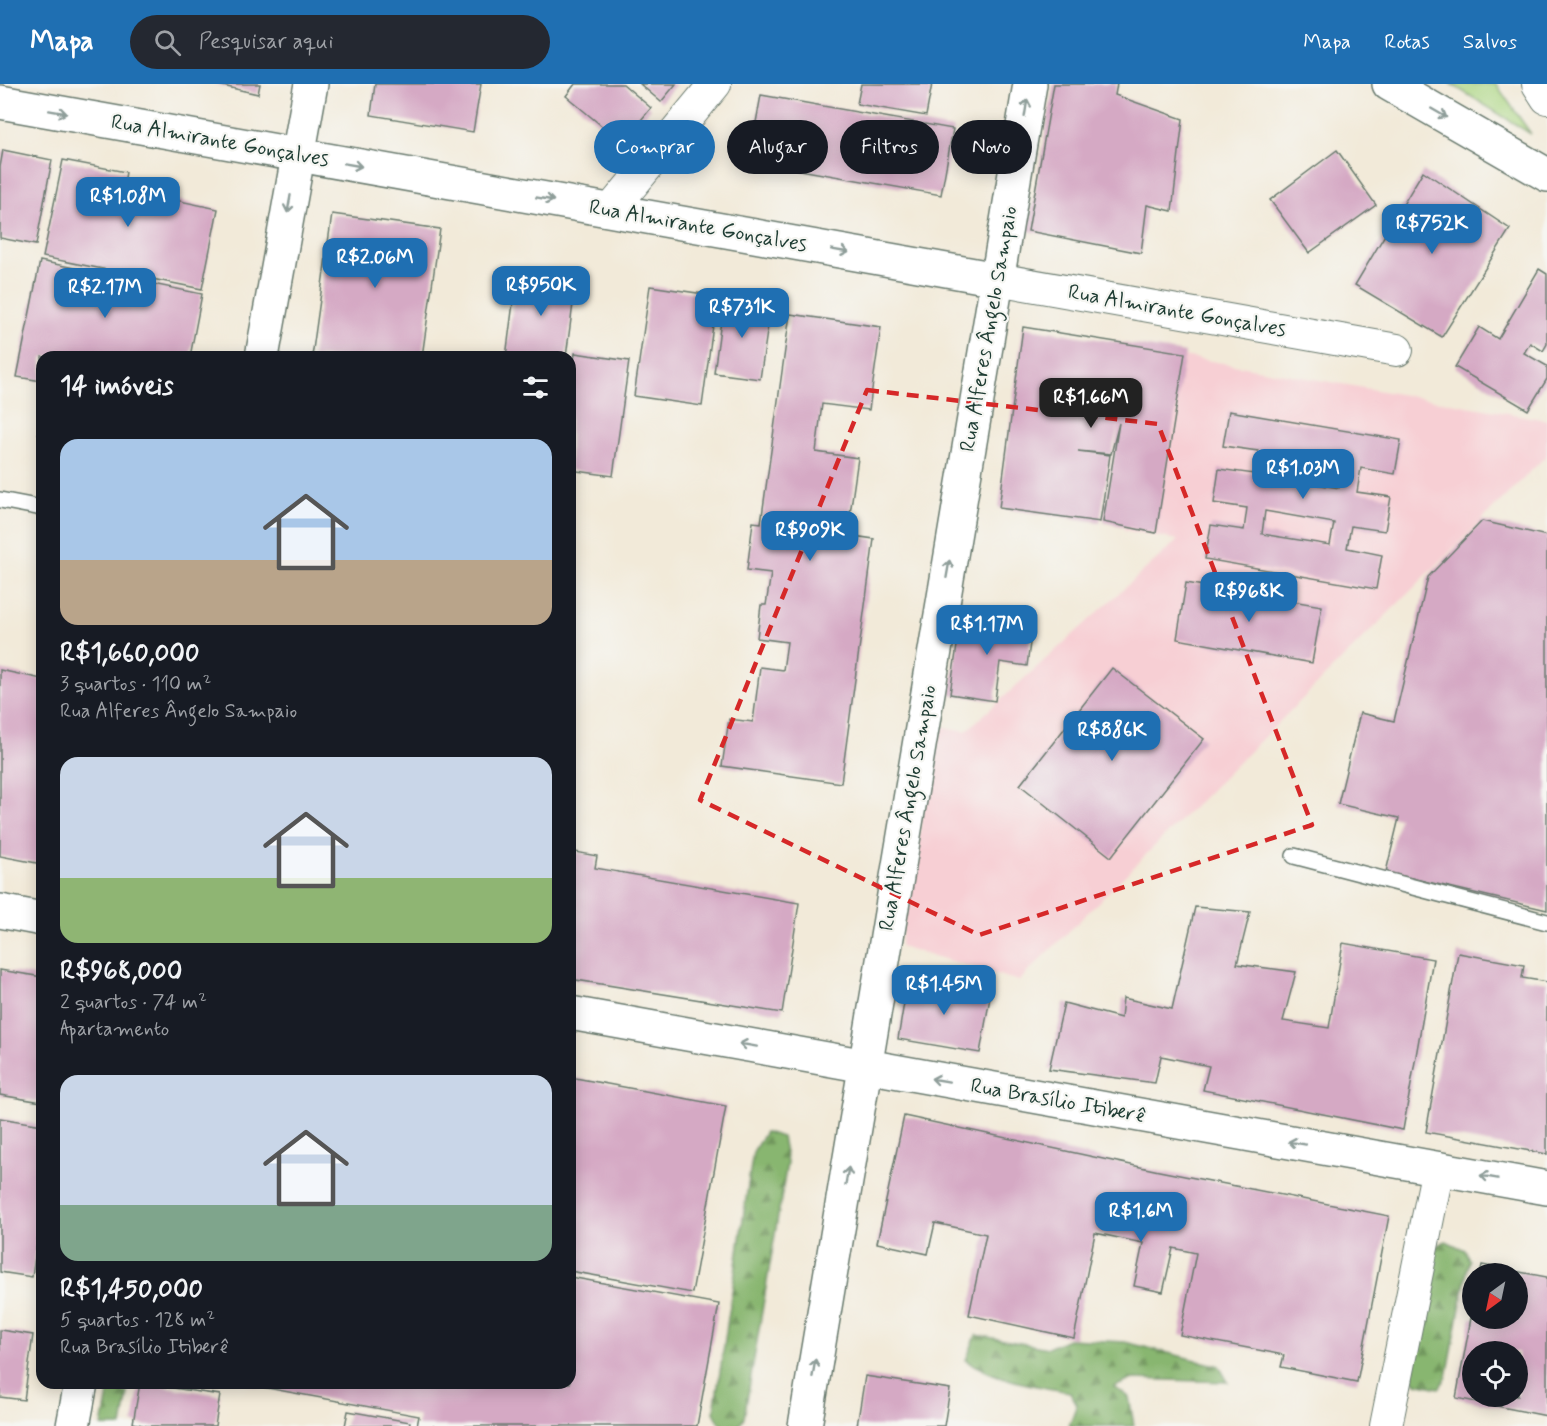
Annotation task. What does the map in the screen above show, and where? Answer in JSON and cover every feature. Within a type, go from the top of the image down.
[{"type":"main road","points":[[263,351],[311,84]]},
{"type":"main road","name":"Rua Alferes Ângelo Sampaio","points":[[805,1426],[1030,84]]},
{"type":"main road","points":[[1389,84],[1547,176]]},
{"type":"main road","name":"Rua Almirante Gonçalves","points":[[0,102],[997,279]]},
{"type":"main road","points":[[0,911],[36,918]]},
{"type":"main road","name":"Rua Brasílio Itiberê","points":[[576,1014],[1547,1188]]},
{"type":"main road","points":[[73,1426],[80,1389]]},
{"type":"street","points":[[611,210],[715,84]]},
{"type":"street","points":[[1538,84],[1547,98]]},
{"type":"street","name":"Rua Almirante Gonçalves","points":[[997,279],[1397,350]]},
{"type":"street","points":[[1386,1426],[1438,1168]]},
{"type":"lane","points":[[0,500],[36,507]]},
{"type":"lane","points":[[1294,856],[1547,922]]},
{"type":"highlighted area","points":[[867,390],[1158,424],[1312,825],[979,935],[700,800]]},
{"type":"shaded area","points":[[1154,351],[1547,420],[1547,455],[1019,981],[900,946],[938,726],[966,731],[1178,540],[1124,530]]},
{"type":"green space","points":[[1451,84],[1496,84],[1531,134]]},
{"type":"green space","points":[[765,1132],[782,1137],[787,1163],[744,1418],[739,1426],[721,1426],[714,1412],[753,1152]]},
{"type":"green space","points":[[1446,1241],[1465,1250],[1469,1260],[1468,1263],[1462,1263],[1462,1297],[1447,1377],[1439,1388],[1416,1383],[1411,1375],[1437,1245]]},
{"type":"green space","points":[[976,1335],[1048,1348],[1068,1339],[1125,1342],[1219,1366],[1228,1382],[1133,1379],[1114,1387],[1129,1397],[1134,1426],[1069,1426],[1077,1404],[1070,1392],[1003,1378],[966,1360]]},
{"type":"green space","points":[[109,1389],[128,1393],[122,1426],[102,1426]]},
{"type":"building","points":[[214,84],[260,84],[258,94]]},
{"type":"building","points":[[375,84],[481,84],[473,132],[371,115]]},
{"type":"building","points":[[575,84],[623,84],[651,108],[641,120],[595,120],[566,96]]},
{"type":"building","points":[[640,84],[676,84],[661,102]]},
{"type":"building","points":[[861,84],[932,84],[926,116],[857,104]]},
{"type":"building","points":[[1054,84],[1117,84],[1115,95],[1183,119],[1172,211],[1147,205],[1141,253],[1028,231]]},
{"type":"building","points":[[761,95],[902,120],[840,120],[840,174],[939,174],[939,127],[951,129],[941,195],[822,174],[828,174],[828,120],[756,120]]},
{"type":"building","points":[[3,150],[52,160],[36,245],[0,238],[0,167]]},
{"type":"building","points":[[1337,150],[1376,205],[1309,253],[1270,200]]},
{"type":"building","points":[[63,160],[126,172],[123,189],[218,209],[202,289],[43,257]]},
{"type":"building","points":[[1423,171],[1510,229],[1442,337],[1355,285]]},
{"type":"building","points":[[332,214],[440,229],[423,351],[313,351]]},
{"type":"building","points":[[40,261],[202,294],[191,351],[36,351],[36,380],[17,377]]},
{"type":"building","points":[[1539,269],[1547,274],[1547,344],[1543,351],[1530,343],[1524,353],[1547,366],[1547,379],[1528,410],[1455,367],[1479,327],[1498,339]]},
{"type":"building","points":[[517,272],[576,281],[567,351],[507,351]]},
{"type":"building","points":[[650,286],[717,296],[702,406],[634,396]]},
{"type":"building","points":[[724,298],[771,305],[760,379],[714,373]]},
{"type":"building","points":[[790,314],[881,327],[869,410],[822,404],[816,452],[858,458],[847,535],[874,539],[841,783],[722,766],[729,719],[753,722],[760,667],[783,670],[787,642],[757,638],[761,605],[766,605],[771,573],[747,570],[753,522],[761,523]]},
{"type":"building","points":[[1023,327],[1185,353],[1156,533],[1103,522],[1119,423],[1111,454],[1078,451],[1110,455],[1100,522],[999,508]]},
{"type":"building","points":[[576,353],[629,361],[613,476],[576,471]]},
{"type":"building","points":[[1229,411],[1401,440],[1395,474],[1361,468],[1357,492],[1391,497],[1385,531],[1351,526],[1347,548],[1382,555],[1376,589],[1205,559],[1211,525],[1244,530],[1247,508],[1214,503],[1219,469],[1254,474],[1258,451],[1223,446]],"holes":[[[1275,454],[1343,465],[1339,488],[1271,477]],[[1265,511],[1334,523],[1330,545],[1262,534]]]},
{"type":"building","points":[[1482,521],[1547,536],[1547,910],[1386,872],[1399,818],[1338,804],[1360,713],[1394,721],[1428,577]]},
{"type":"building","points":[[1186,583],[1322,606],[1312,663],[1177,639]]},
{"type":"building","points":[[961,618],[1032,628],[1027,666],[1000,662],[995,701],[950,694]]},
{"type":"building","points":[[1112,668],[1204,739],[1111,857],[1020,785]]},
{"type":"building","points":[[0,670],[36,678],[36,863],[0,856]]},
{"type":"building","points":[[576,852],[597,856],[595,868],[799,903],[782,1013],[576,980]]},
{"type":"building","points":[[1195,907],[1250,912],[1237,964],[1296,972],[1283,1021],[1329,1028],[1343,943],[1433,959],[1403,1130],[1203,1090],[1209,1066],[1161,1056],[1155,1083],[1049,1069],[1064,1003],[1121,1018],[1123,998],[1172,1009]]},
{"type":"building","points":[[1458,953],[1524,965],[1522,978],[1547,982],[1547,1154],[1426,1132]]},
{"type":"building","points":[[0,970],[36,976],[36,1101],[0,1095]]},
{"type":"building","points":[[908,979],[991,992],[980,1053],[898,1039]]},
{"type":"building","points":[[576,1078],[726,1106],[692,1293],[576,1272]]},
{"type":"building","points":[[904,1116],[1159,1171],[1389,1216],[1357,1382],[1281,1367],[1284,1355],[1180,1335],[1196,1253],[1173,1248],[1163,1292],[1134,1286],[1143,1243],[1095,1233],[1074,1338],[969,1315],[986,1234],[935,1223],[928,1254],[877,1243]]},
{"type":"building","points":[[0,1118],[36,1124],[36,1250],[32,1277],[0,1272]]},
{"type":"building","points":[[1528,1273],[1547,1277],[1547,1416],[1502,1407],[1528,1407],[1528,1341],[1467,1341],[1469,1329],[1528,1329]]},
{"type":"building","points":[[576,1278],[719,1304],[697,1426],[417,1426],[419,1416],[273,1389],[576,1389]]},
{"type":"building","points":[[0,1330],[33,1335],[24,1400],[0,1397]]},
{"type":"building","points":[[1462,1366],[1462,1399],[1456,1398]]},
{"type":"building","points":[[865,1376],[950,1389],[944,1426],[857,1426]]},
{"type":"building","points":[[139,1389],[180,1389],[220,1395],[215,1426],[147,1426],[133,1423]]},
{"type":"building","points":[[348,1411],[410,1422],[409,1426],[345,1426]]}]
